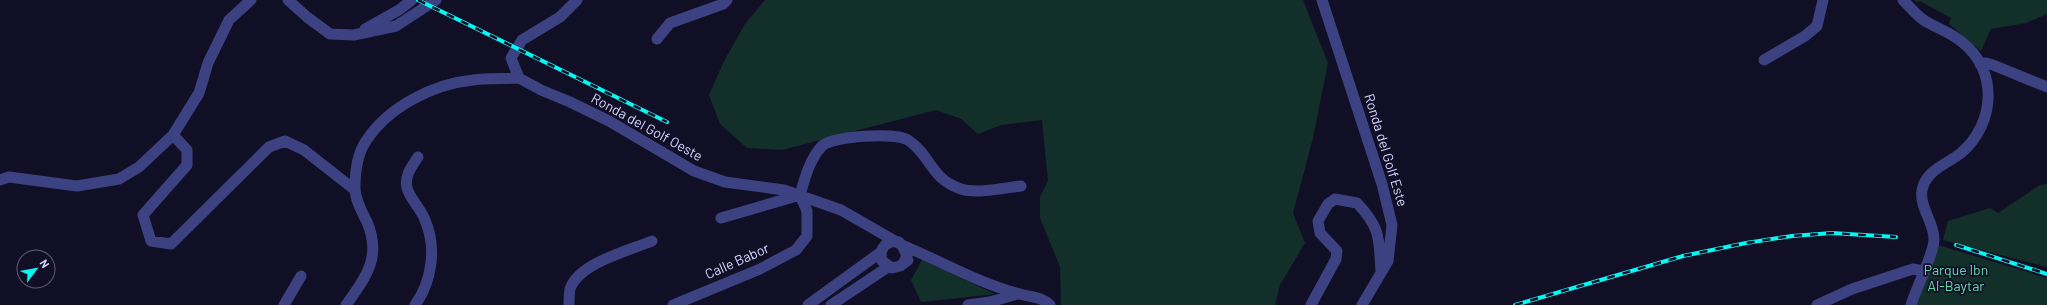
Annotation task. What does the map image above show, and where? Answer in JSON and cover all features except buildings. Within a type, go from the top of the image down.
[{"type":"street","points":[[0,189],[5,179],[77,186],[119,179],[140,167],[173,135],[199,92],[208,62],[229,20],[251,0]]},
{"type":"street","points":[[288,0],[307,18],[330,34],[354,35],[396,26],[436,0]]},
{"type":"street","points":[[354,35],[399,10],[412,0]]},
{"type":"street","points":[[346,305],[365,278],[372,262],[373,243],[355,190],[356,166],[365,142],[379,124],[405,103],[435,90],[472,80],[519,78],[511,58],[522,40],[560,17],[577,0]]},
{"type":"street","points":[[657,39],[670,23],[723,4],[728,0]]},
{"type":"street","name":"Ronda del Golf Este","points":[[1322,0],[1382,184],[1392,225],[1388,261],[1362,305]]},
{"type":"street","points":[[1764,60],[1805,36],[1817,26],[1824,0]]},
{"type":"street","points":[[1903,0],[1923,20],[1962,42],[1973,53],[1980,64],[1989,95],[1986,115],[1976,136],[1960,153],[1941,165],[1930,175],[1922,189],[1923,204],[1934,240],[1911,305]]},
{"type":"street","points":[[1980,64],[1986,62],[2047,87]]},
{"type":"street","name":"Ronda del Golf Oeste","points":[[519,78],[541,90],[609,121],[694,172],[725,182],[784,190],[841,210],[901,244],[991,285],[1017,294],[1044,299],[1050,305]]},
{"type":"street","points":[[173,135],[187,150],[187,165],[143,215],[151,241],[172,244],[269,147],[285,141],[304,150],[355,190]]},
{"type":"street","points":[[721,218],[733,213],[800,195],[809,165],[823,145],[839,140],[884,135],[907,139],[920,150],[937,175],[948,184],[962,190],[990,190],[1021,186]]},
{"type":"street","points":[[415,305],[424,293],[431,268],[430,241],[426,221],[407,188],[408,173],[418,157]]},
{"type":"street","name":"Calle Babor","points":[[673,305],[766,266],[796,250],[807,236],[807,212],[800,195]]},
{"type":"street","points":[[1310,305],[1336,259],[1337,251],[1320,233],[1318,221],[1328,204],[1335,199],[1357,203],[1374,224],[1379,236],[1381,272]]},
{"type":"street","points":[[876,230],[881,235],[882,261],[888,267],[896,268],[912,258],[926,255]]},
{"type":"street","points":[[569,305],[570,289],[580,273],[598,262],[652,241]]},
{"type":"street","points":[[808,305],[891,242],[901,244],[907,256],[903,264]]},
{"type":"street","points":[[831,305],[888,267]]},
{"type":"street","points":[[1817,305],[1859,287],[1913,269],[1924,271]]},
{"type":"street","points":[[284,305],[301,276]]},
{"type":"street","points":[[968,305],[990,302],[1017,294]]},
{"type":"green space","points":[[765,0],[1303,0],[1328,63],[1313,138],[1293,213],[1305,243],[1280,285],[1275,305],[1061,305],[1060,267],[1040,218],[1040,197],[1048,181],[1042,120],[1001,125],[978,134],[961,119],[936,110],[782,150],[747,148],[720,124],[709,95],[724,61],[745,24]]},
{"type":"green space","points":[[1914,0],[2047,0],[2047,14],[2026,23],[1991,29],[1981,51],[1949,24],[1951,18],[1920,1],[1916,2]]},
{"type":"green space","points":[[2047,184],[2047,267],[1943,240],[1948,221],[1990,208],[1998,213],[2040,185]]},
{"type":"green space","name":"Parque Ibn Al-Baytar","points":[[1938,245],[2047,278],[2047,305],[1916,305]]},
{"type":"green space","points":[[922,260],[995,294],[921,302],[911,280]]},
{"type":"railway","points":[[418,0],[667,122]]},
{"type":"railway","points":[[1515,305],[1683,256],[1746,243],[1792,236],[1832,233],[1896,237]]},
{"type":"railway","points":[[1956,245],[2047,274]]}]
